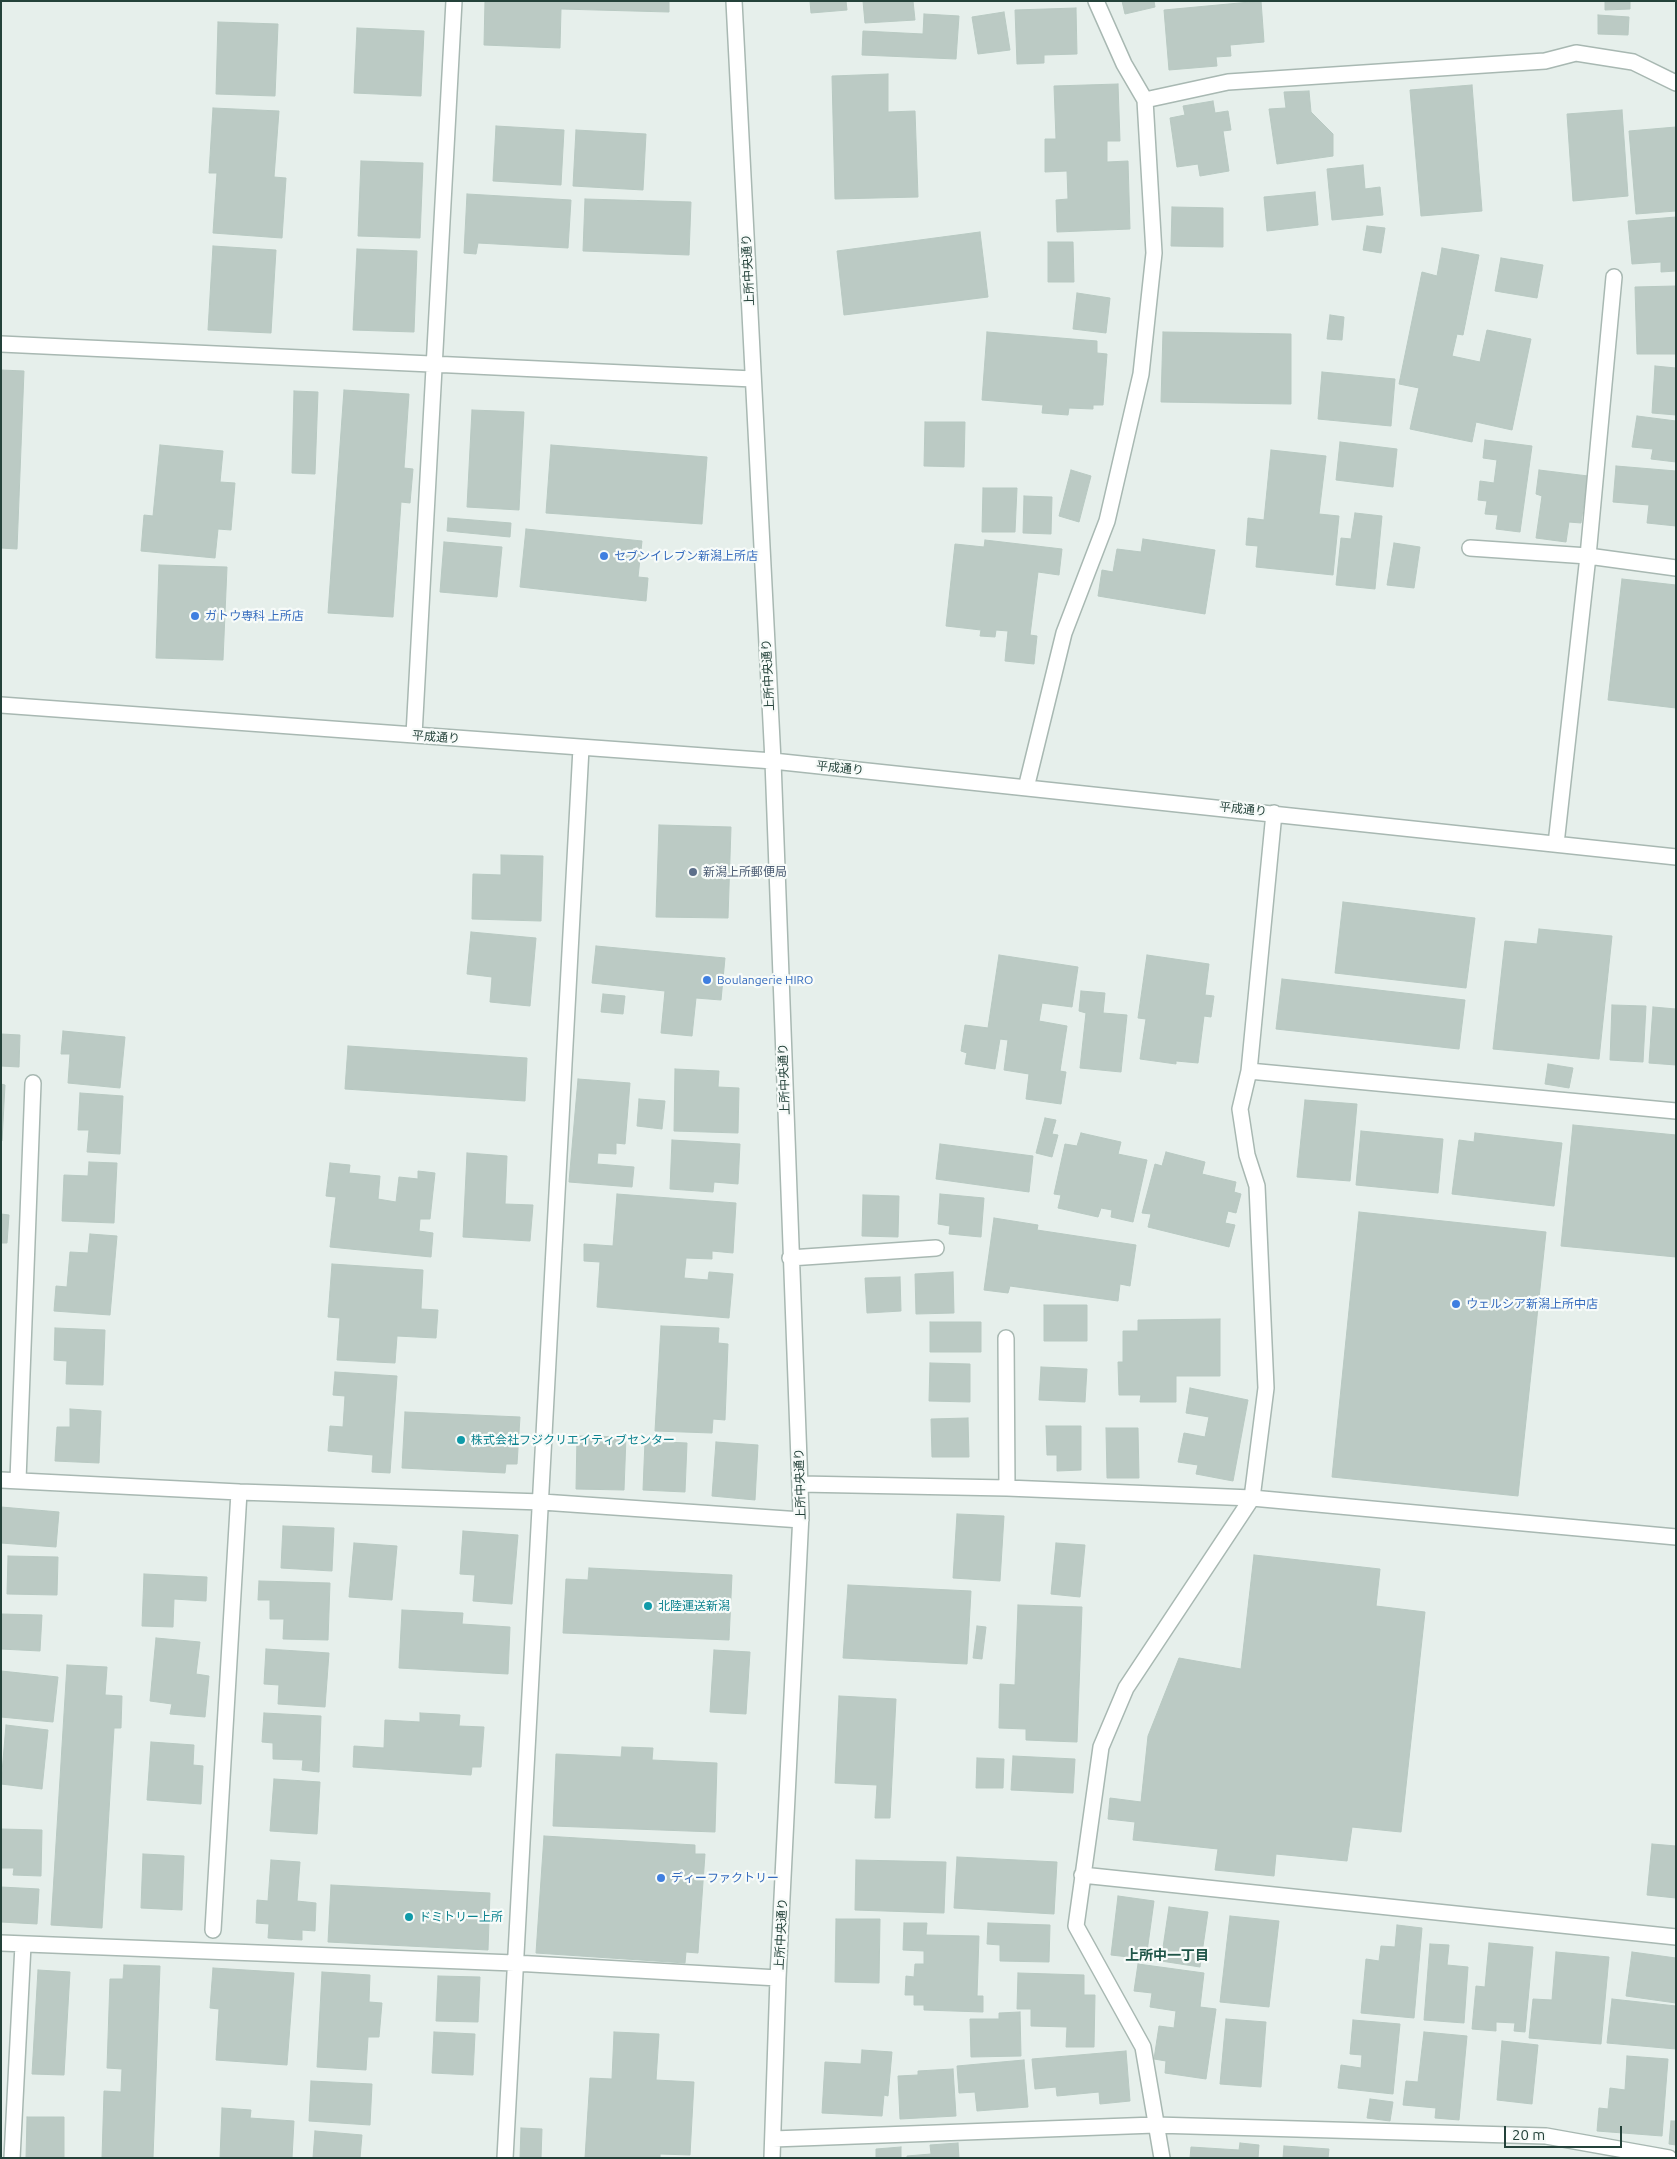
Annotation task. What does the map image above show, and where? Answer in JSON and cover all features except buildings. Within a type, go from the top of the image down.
[{"type":"street","points":[[414,735],[454,1]]},
{"type":"street","name":"上所中央通り","points":[[734,1],[773,760],[801,1520],[778,1978],[772,2158]]},
{"type":"street","points":[[1026,788],[1064,633],[1107,521],[1141,374],[1154,253],[1145,100],[1124,64],[1096,1]]},
{"type":"street","points":[[1145,100],[1228,82],[1545,61],[1576,53],[1633,62],[1676,84]]},
{"type":"street","points":[[1556,844],[1588,556],[1614,277]]},
{"type":"street","points":[[1,344],[753,379]]},
{"type":"street","points":[[1470,548],[1588,556],[1676,568]]},
{"type":"street","name":"平成通り","points":[[1,705],[581,748],[773,760],[1676,857]]},
{"type":"street","points":[[505,2158],[514,1963],[542,1502],[581,748]]},
{"type":"street","points":[[1162,2158],[1143,2047],[1076,1926],[1101,1747],[1126,1688],[1252,1498],[1266,1388],[1257,1186],[1247,1154],[1240,1109],[1249,1071],[1274,813]]},
{"type":"street","points":[[1249,1071],[1676,1111]]},
{"type":"street","points":[[18,1480],[33,1083]]},
{"type":"street","points":[[790,1258],[936,1248]]},
{"type":"street","points":[[1006,1338],[1007,1488]]},
{"type":"street","points":[[1,1480],[239,1492],[542,1502],[801,1520]]},
{"type":"street","points":[[800,1484],[1007,1488],[1252,1498],[1676,1537]]},
{"type":"street","points":[[213,1930],[239,1492]]},
{"type":"street","points":[[1082,1875],[1676,1937]]},
{"type":"street","points":[[1,1943],[514,1963],[778,1978]]},
{"type":"street","points":[[12,2158],[23,1945]]},
{"type":"street","points":[[773,2139],[1155,2125],[1546,2136],[1669,2158]]},
{"type":"place","name":"セブンイレブン新潟上所店","points":[[604,556]]},
{"type":"place","name":"ガトウ専科 上所店","points":[[195,616]]},
{"type":"place","name":"新潟上所郵便局","points":[[693,872]]},
{"type":"place","name":"Boulangerie HIRO","points":[[707,980]]},
{"type":"place","name":"ウェルシア新潟上所中店","points":[[1456,1304]]},
{"type":"place","name":"株式会社フジクリエイティブセンター","points":[[461,1440]]},
{"type":"place","name":"北陸運送新潟","points":[[648,1606]]},
{"type":"place","name":"ディーファクトリー","points":[[661,1878]]},
{"type":"place","name":"ドミトリー上所","points":[[409,1917]]},
{"type":"district","name":"上所中一丁目","points":[[1167,1955]]}]
